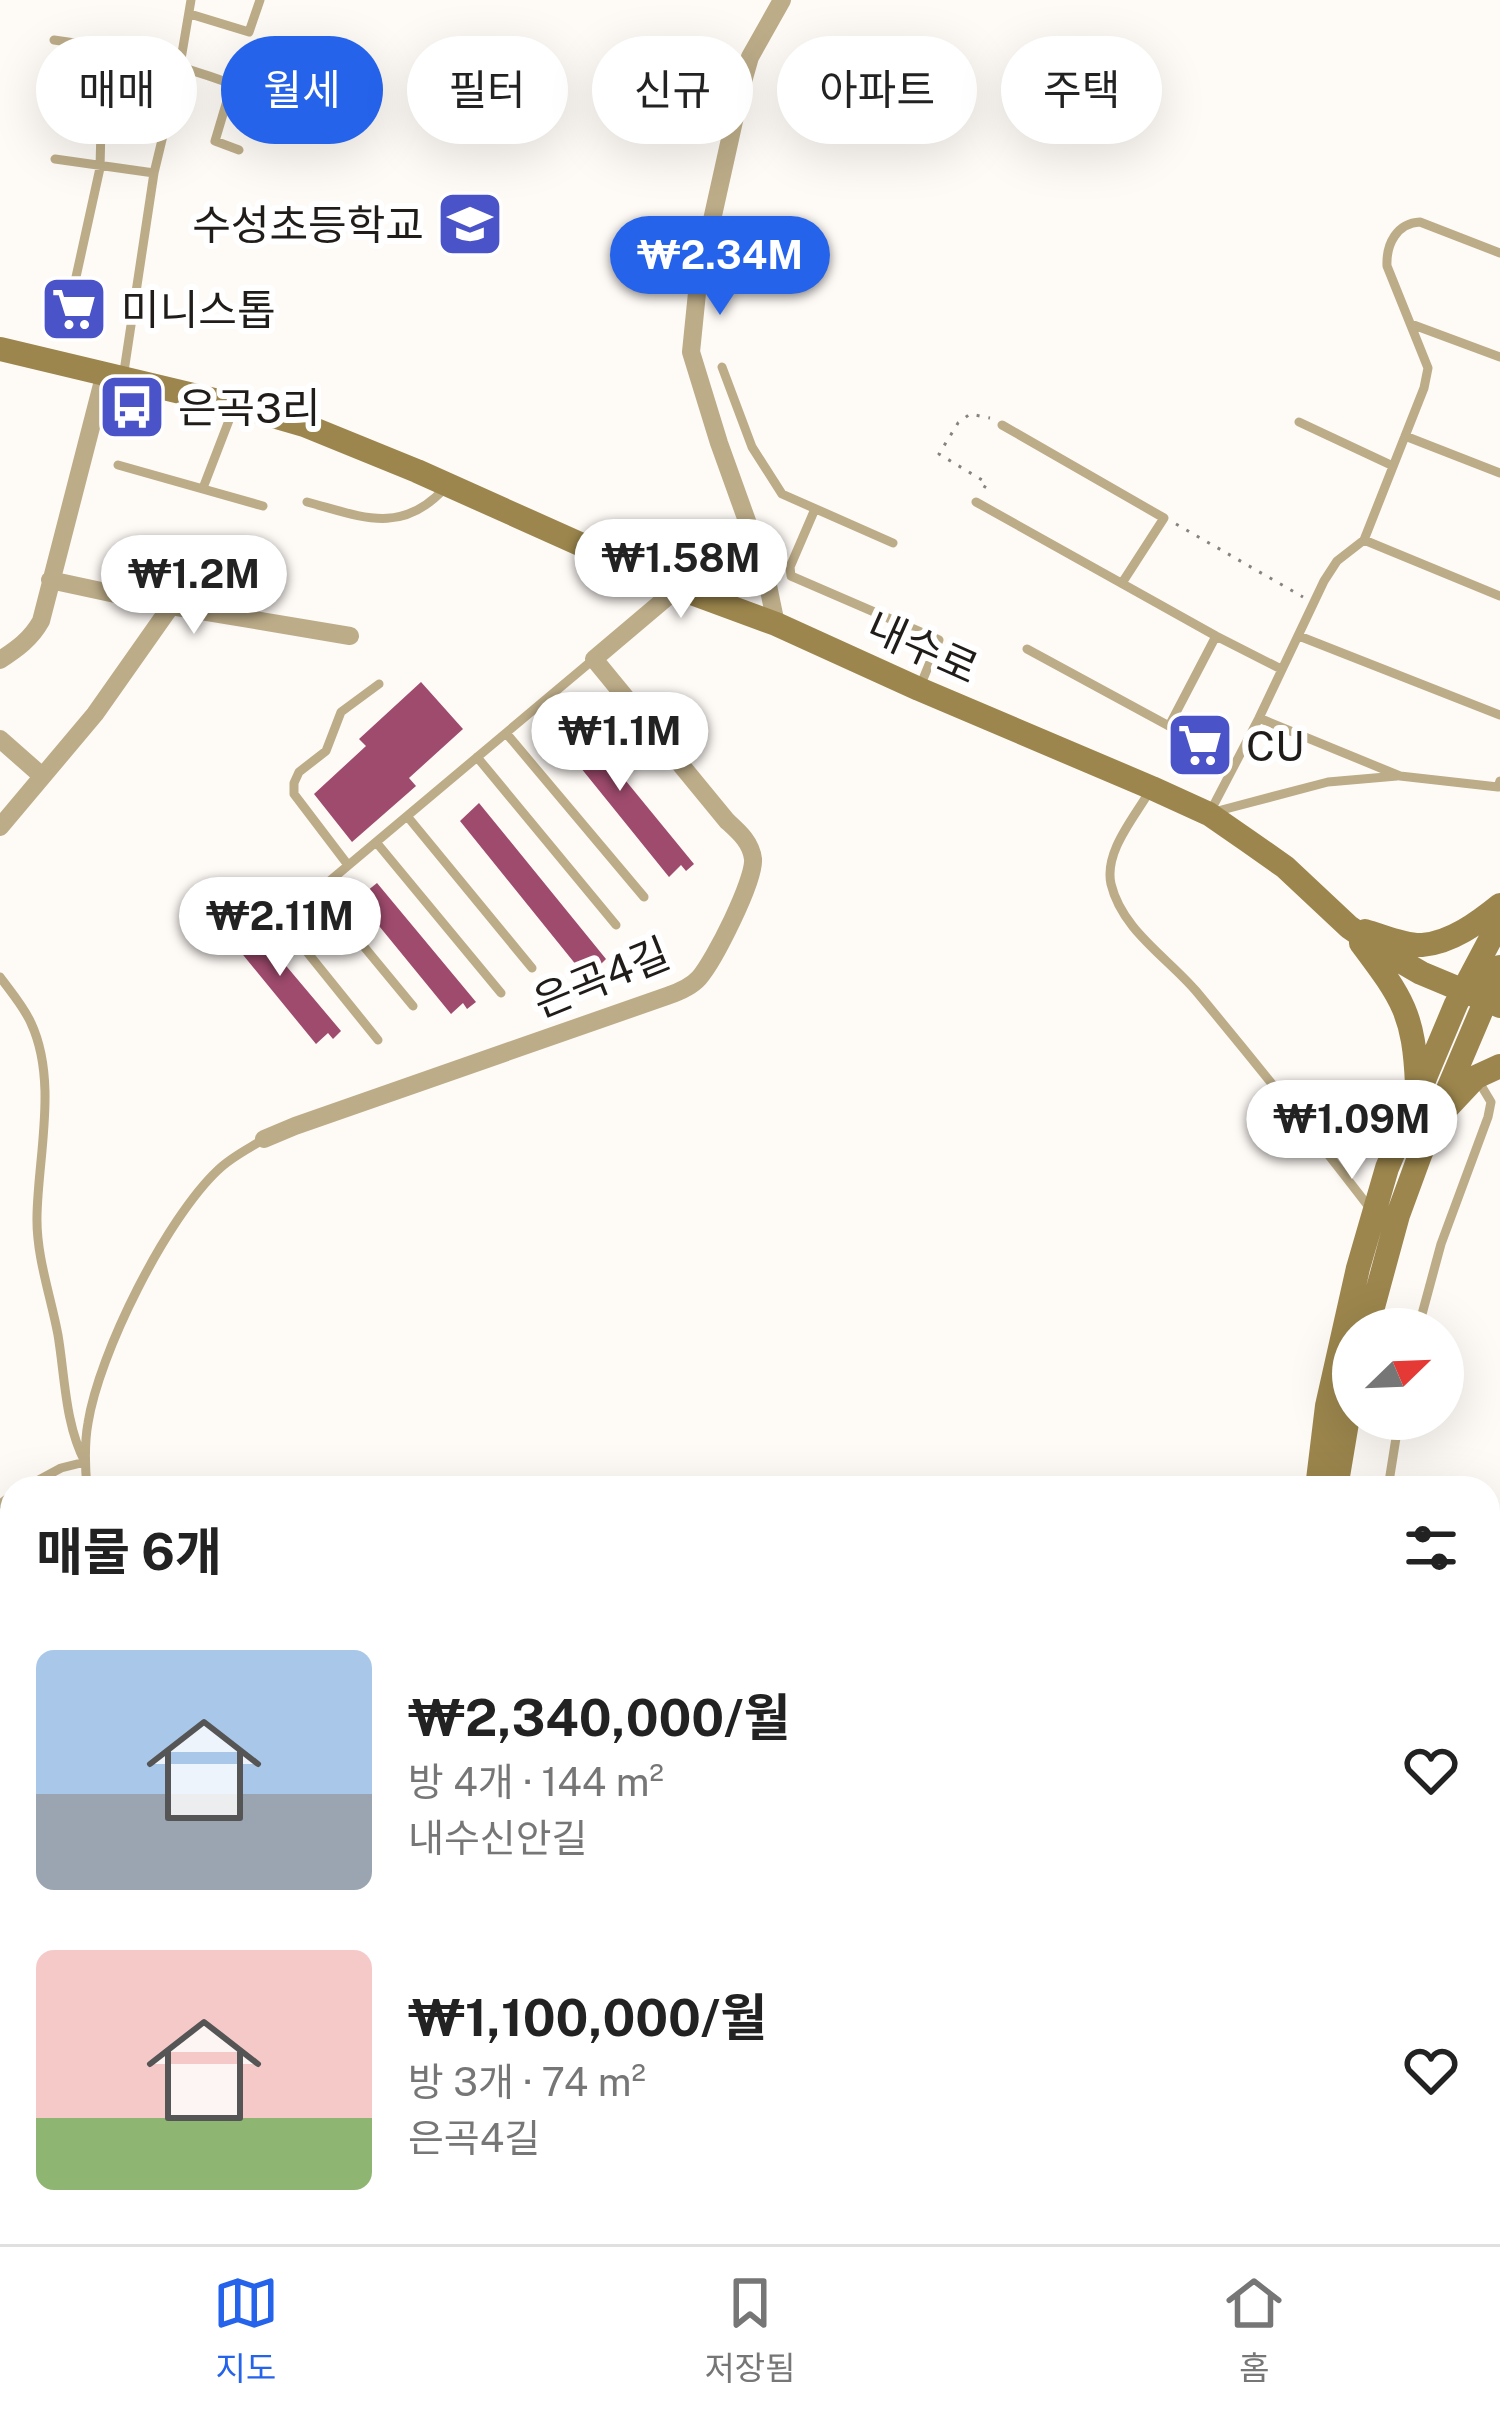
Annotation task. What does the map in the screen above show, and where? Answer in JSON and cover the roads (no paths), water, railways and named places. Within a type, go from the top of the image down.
[{"type":"street","points":[[776,624],[764,571],[697,375],[692,339],[698,283],[742,85],[750,57],[782,0]]},
{"type":"street","name":"내수로","points":[[0,349],[304,425],[1152,788],[1209,814],[1285,867],[1349,927],[1421,973],[1483,998]]},
{"type":"street","points":[[0,660],[34,634],[40,621],[114,375]]},
{"type":"street","points":[[50,580],[350,636]]},
{"type":"street","points":[[594,659],[679,588]]},
{"type":"street","points":[[0,827],[95,714],[171,606]]},
{"type":"street","name":"은곡4길","points":[[264,1139],[668,997],[697,981],[706,968],[748,884],[753,854],[594,659]]},
{"type":"street","points":[[0,740],[41,776]]},
{"type":"street","points":[[1349,927],[1418,946],[1468,928],[1500,905]]},
{"type":"street","points":[[1373,1308],[1398,1215],[1483,998],[1500,921]]},
{"type":"street","points":[[1349,927],[1395,988],[1411,1022],[1417,1092]]},
{"type":"street","points":[[1318,1476],[1327,1406],[1358,1268],[1387,1168],[1417,1092],[1500,967]]},
{"type":"street","points":[[1431,1125],[1476,1077],[1500,1066]]},
{"type":"street","points":[[1338,1476],[1344,1440]]},
{"type":"lane","points":[[186,36],[191,0]]},
{"type":"lane","points":[[190,14],[249,32],[260,0]]},
{"type":"lane","points":[[197,71],[232,83],[214,141],[239,150]]},
{"type":"lane","points":[[76,277],[100,168],[101,144]]},
{"type":"lane","points":[[114,375],[161,144]]},
{"type":"lane","points":[[56,159],[154,173]]},
{"type":"lane","points":[[1209,814],[1337,561],[1364,540],[1424,388],[1428,368],[1387,266],[1398,230],[1420,221],[1500,253]]},
{"type":"lane","points":[[1411,324],[1500,358]]},
{"type":"lane","points":[[722,367],[752,447],[782,494],[893,543]]},
{"type":"lane","points":[[202,488],[235,405]]},
{"type":"lane","points":[[1299,422],[1393,466]]},
{"type":"lane","points":[[1002,425],[1164,518],[1122,583]]},
{"type":"lane","points":[[1405,436],[1500,473]]},
{"type":"lane","points":[[118,465],[263,506]]},
{"type":"lane","points":[[307,502],[378,521],[422,508],[447,485]]},
{"type":"lane","points":[[976,502],[1282,669]]},
{"type":"lane","points":[[815,509],[790,567],[791,577],[940,640],[919,689]]},
{"type":"lane","points":[[1364,540],[1500,596]]},
{"type":"lane","points":[[1027,649],[1169,726],[1216,636]]},
{"type":"lane","points":[[1299,636],[1500,715]]},
{"type":"lane","points":[[378,1040],[282,921],[594,659]]},
{"type":"lane","points":[[348,865],[294,794],[294,783],[299,772],[326,751],[341,712],[379,684]]},
{"type":"lane","points":[[1259,718],[1400,776]]},
{"type":"lane","points":[[506,733],[644,897]]},
{"type":"lane","points":[[477,757],[616,925]]},
{"type":"lane","points":[[1209,814],[1328,782],[1400,776],[1498,787],[1500,781]]},
{"type":"lane","points":[[1152,788],[1110,868],[1123,913],[1274,1084],[1374,1213]]},
{"type":"lane","points":[[407,816],[532,968]]},
{"type":"lane","points":[[376,842],[501,993]]},
{"type":"lane","points":[[318,891],[413,1006]]},
{"type":"lane","points":[[0,977],[30,1018],[37,1038],[45,1141],[38,1240],[75,1444],[85,1462]]},
{"type":"lane","points":[[1424,1308],[1441,1244],[1492,1102],[1476,1077]]},
{"type":"lane","points":[[86,1476],[93,1397],[148,1269],[205,1183],[264,1139]]},
{"type":"lane","points":[[1390,1476],[1396,1440]]},
{"type":"lane","points":[[46,1476],[85,1462]]},
{"type":"place","name":"수성초등학교","points":[[470,224]]},
{"type":"place","name":"미니스톱","points":[[74,309]]},
{"type":"place","name":"은곡3리","points":[[132,407]]},
{"type":"place","name":"CU","points":[[1200,745]]}]
